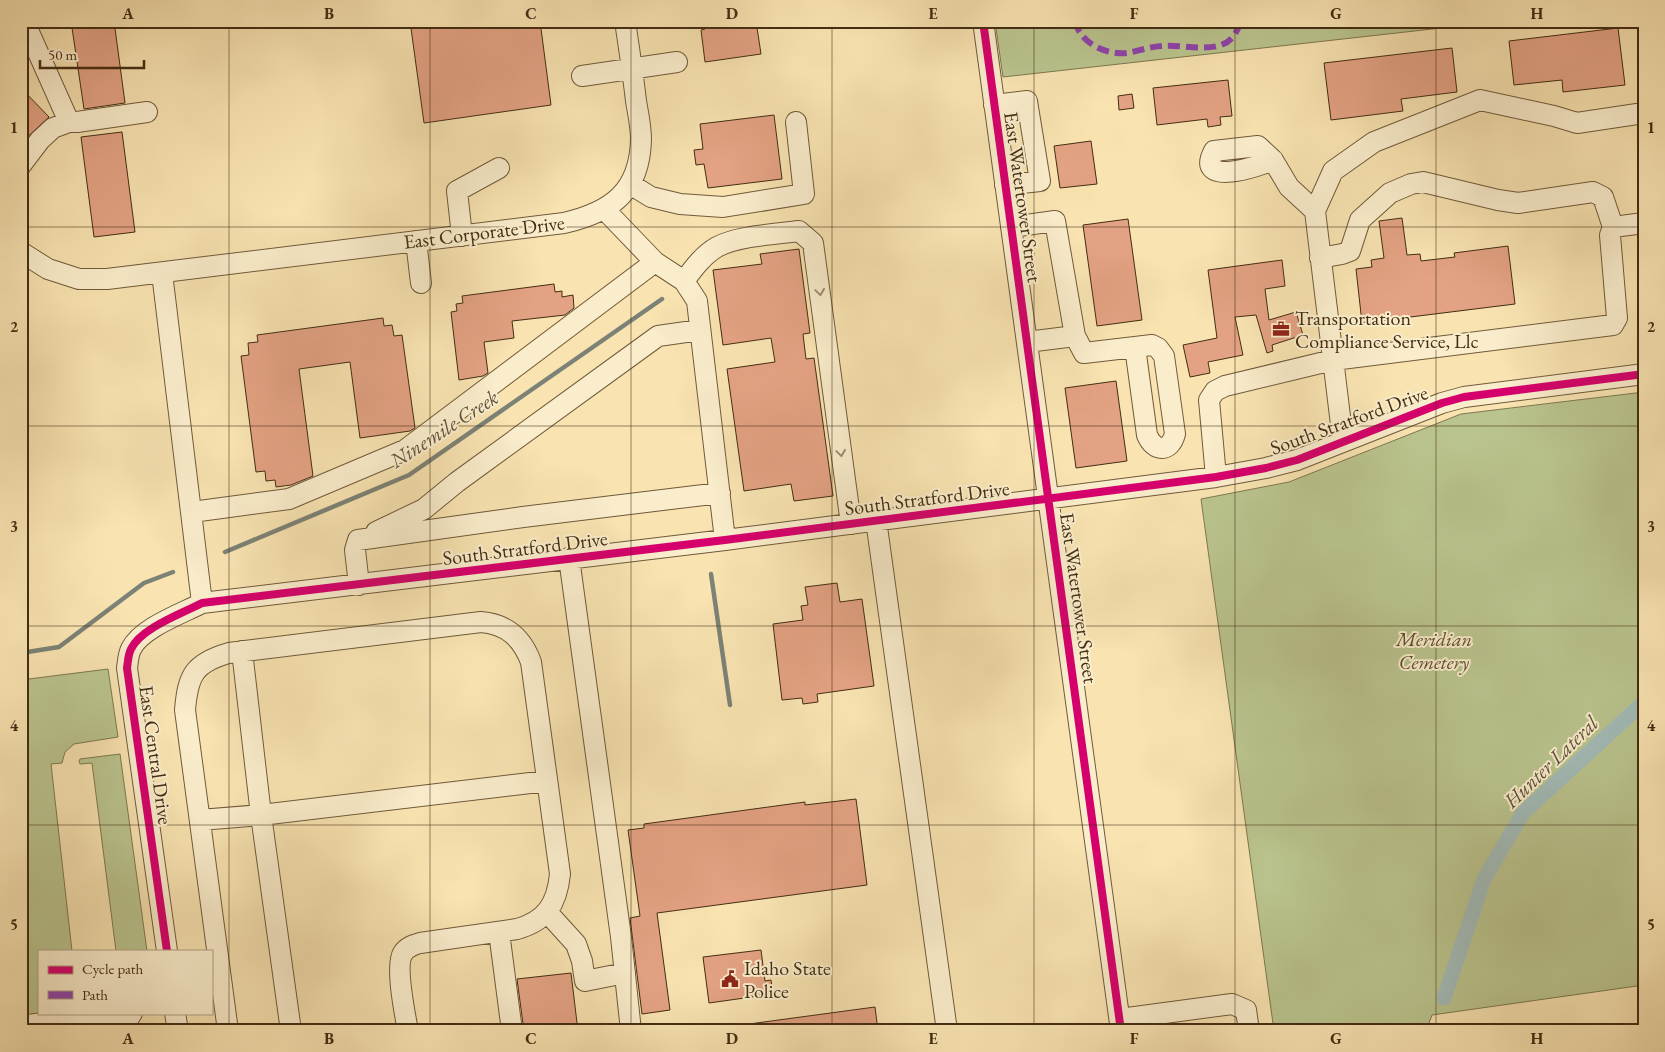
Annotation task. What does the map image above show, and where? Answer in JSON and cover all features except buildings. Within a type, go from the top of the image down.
[{"type":"street","points":[[24,21],[69,122]]},
{"type":"street","name":"East Corporate Drive","points":[[21,252],[48,269],[79,279],[107,279],[462,236],[564,223],[586,218],[604,210],[621,196],[630,184],[639,164],[641,137],[625,21]]},
{"type":"street","name":"East Watertower Street","points":[[983,21],[1121,1025]]},
{"type":"street","points":[[582,76],[677,62]]},
{"type":"street","points":[[1343,441],[1314,211],[1333,171],[1374,142],[1480,100],[1577,123],[1644,114]]},
{"type":"street","points":[[994,105],[1027,101],[1040,181],[1005,185]]},
{"type":"street","points":[[21,165],[40,140],[53,128],[69,122],[147,112]]},
{"type":"street","points":[[630,184],[652,197],[680,204],[723,207],[804,194],[796,122]]},
{"type":"street","points":[[1273,160],[1288,187],[1314,211]]},
{"type":"street","points":[[462,236],[457,191],[499,168]]},
{"type":"street","points":[[1216,477],[1209,400],[1215,391],[1224,386],[1333,360],[1614,325],[1618,318],[1610,235],[1613,227],[1603,197],[1593,192],[1518,203],[1422,182],[1411,184],[1390,193],[1360,220],[1350,251],[1320,258]]},
{"type":"street","points":[[604,210],[655,262],[684,281],[696,301],[725,540]]},
{"type":"street","points":[[1011,227],[1056,220],[1075,336],[1084,353],[1135,346]]},
{"type":"street","points":[[1613,227],[1644,223]]},
{"type":"street","points":[[684,281],[698,263],[717,247],[746,238],[799,231],[813,243],[851,524]]},
{"type":"street","points":[[416,241],[421,283]]},
{"type":"street","points":[[192,512],[289,499],[405,450],[655,262]]},
{"type":"street","points":[[162,273],[202,603]]},
{"type":"street","points":[[359,585],[354,550],[358,540],[424,509],[457,482],[658,336],[700,330]]},
{"type":"street","points":[[1027,342],[1075,336]]},
{"type":"street","name":"South Stratford Drive","points":[[202,603],[725,540],[1216,477],[1266,468],[1296,460],[1464,396],[1644,374]]},
{"type":"street","points":[[358,540],[523,517],[720,493]]},
{"type":"street","points":[[876,520],[947,1031]]},
{"type":"street","points":[[569,558],[631,1031]]},
{"type":"street","name":"East Central Drive","points":[[166,950],[127,668],[132,648],[146,632],[202,603]]},
{"type":"street","points":[[228,1031],[185,710],[186,694],[190,682],[201,663],[214,657],[242,651],[481,622],[491,623],[511,632],[519,639],[531,662],[560,874],[559,888],[547,912],[538,921],[528,926],[410,946],[402,954],[400,963],[408,1031]]},
{"type":"street","points":[[242,651],[261,815],[291,1031]]},
{"type":"street","points":[[200,820],[261,815],[547,781]]},
{"type":"street","points":[[547,912],[576,944],[582,961],[585,981],[625,974]]},
{"type":"street","points":[[499,932],[512,1031]]},
{"type":"street","points":[[1121,1025],[1232,1004],[1246,1010],[1250,1031]]},
{"type":"street","points":[[21,1026],[111,1014]]},
{"type":"street","points":[[122,1031],[131,1014]]},
{"type":"street","points":[[175,1014],[178,1031]]},
{"type":"green space","points":[[995,21],[1504,21],[1003,77]]},
{"type":"green space","name":"Meridian Cemetery","points":[[1644,392],[1644,985],[1432,1015],[1426,1031],[1274,1031],[1201,499],[1289,482],[1461,414]]},
{"type":"green space","points":[[108,669],[118,737],[74,744],[65,752],[62,763],[51,764],[72,950],[38,950],[38,1014],[45,1014],[21,1017],[21,680]]},
{"type":"green space","points":[[120,754],[147,950],[116,950],[92,763],[80,764],[80,759]]},
{"type":"waterway","name":"Ninemile Creek","points":[[225,552],[409,475],[662,299]]},
{"type":"waterway","name":"Ninemile Creek","points":[[21,653],[59,647],[144,583],[173,572]]},
{"type":"waterway","points":[[711,574],[730,705]]},
{"type":"waterway","name":"Hunter Lateral","points":[[1444,998],[1484,879],[1523,813],[1644,702]]},
{"type":"marked path","points":[[1075,21],[1082,36],[1088,41],[1102,50],[1119,53],[1161,46],[1219,46],[1228,41],[1235,33],[1240,21]]},
{"type":"cycle path","points":[[983,21],[1121,1031]]},
{"type":"cycle path","points":[[167,950],[127,668],[131,649],[143,634],[162,622],[202,603],[725,540],[1216,477],[1297,460],[1442,403],[1464,397],[1644,374]]},
{"type":"place","name":"Transportation Compliance Service, Llc","points":[[1281,329]]},
{"type":"place","name":"Idaho State Police","points":[[730,979]]}]
